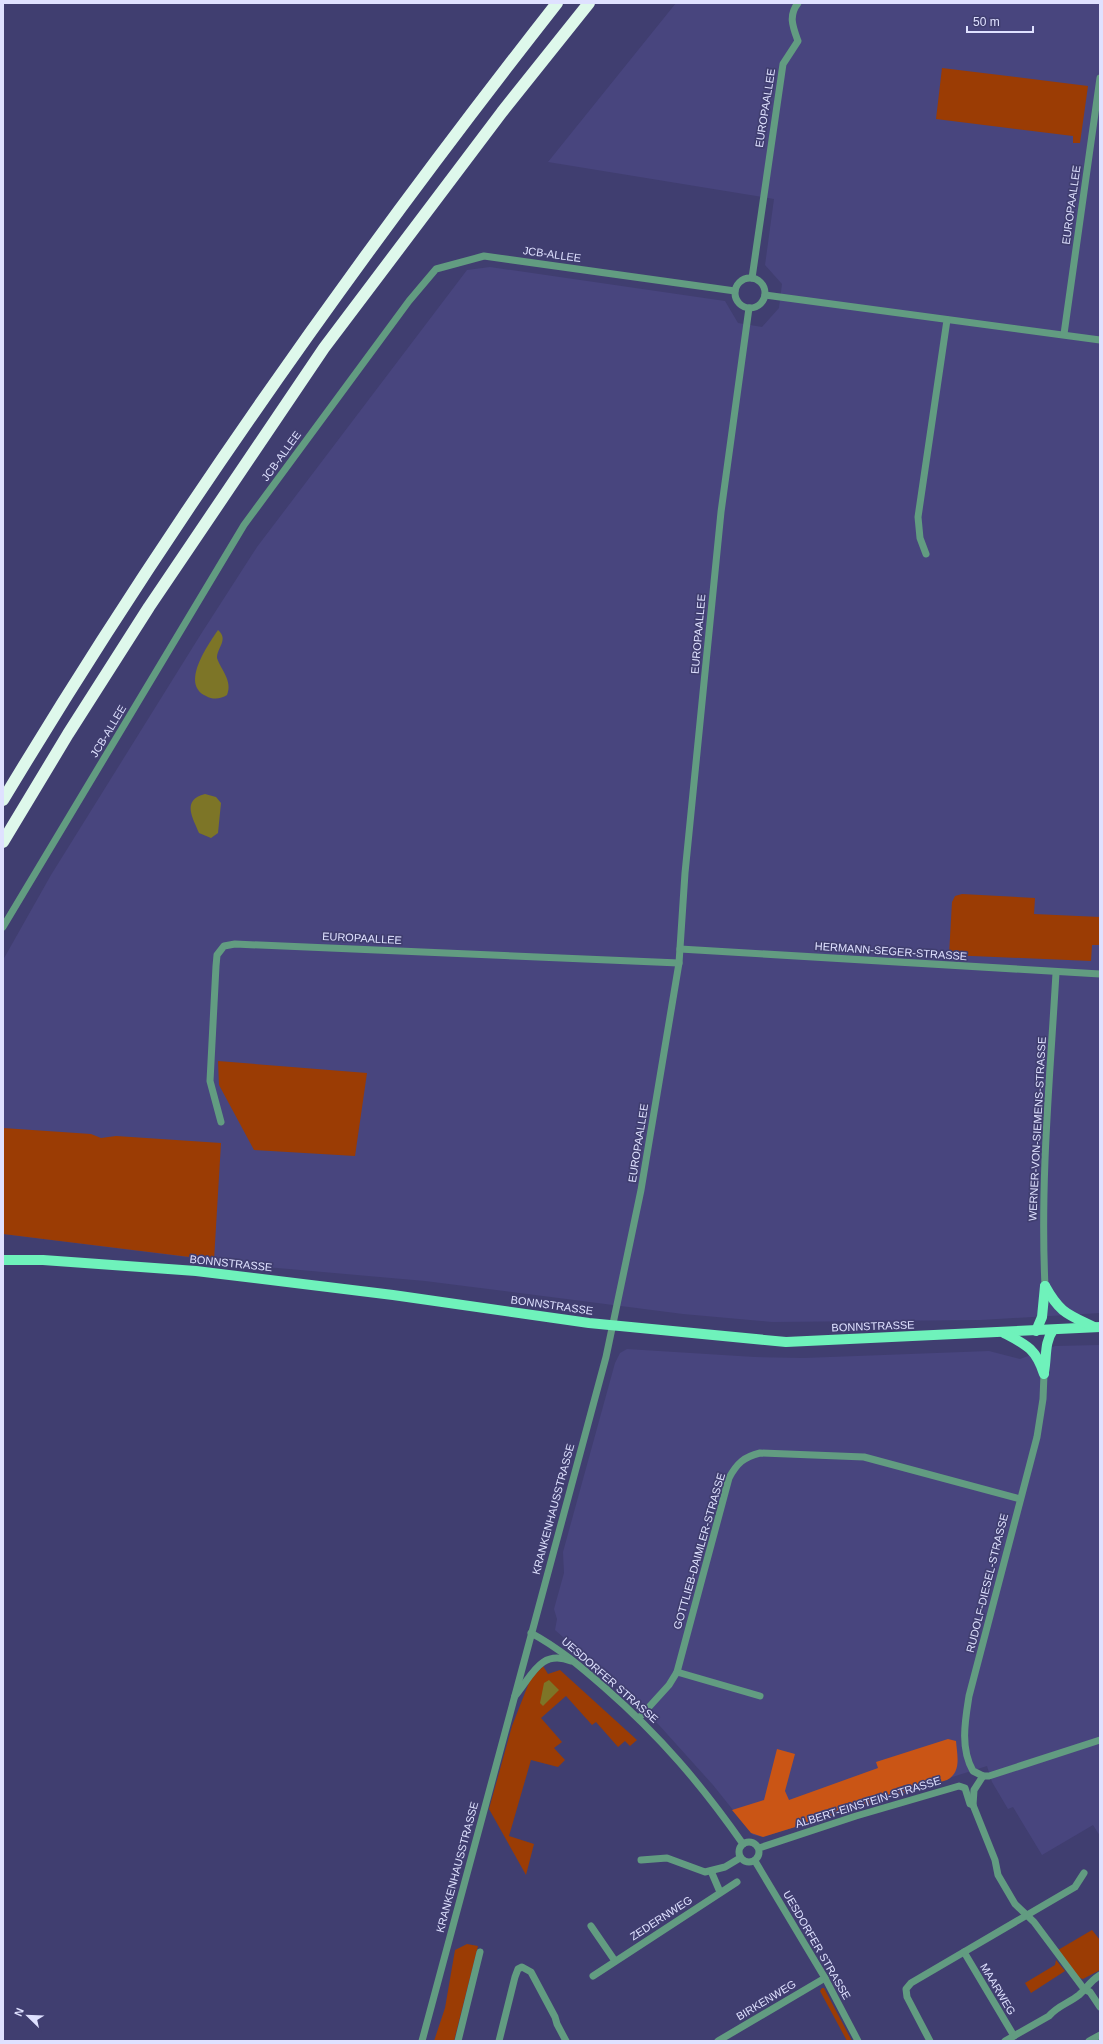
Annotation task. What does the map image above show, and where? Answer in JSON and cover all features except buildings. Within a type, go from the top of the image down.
[{"type":"highway","points":[[3,800],[131,595],[214,469],[289,361],[366,254],[557,3]]},
{"type":"highway","points":[[3,842],[68,734],[149,607],[324,348],[497,118],[589,3]]},
{"type":"main road","name":"BONNSTRASSE","points":[[3,1260],[43,1260],[196,1271],[613,1325],[786,1342],[1098,1328]]},
{"type":"main road","points":[[1045,1286],[1056,1306],[1067,1314],[1098,1328]]},
{"type":"main road","points":[[1036,1331],[1042,1317],[1045,1286]]},
{"type":"main road","points":[[1044,1374],[1047,1360],[1047,1342],[1053,1330]]},
{"type":"main road","points":[[1002,1332],[1032,1349],[1039,1359],[1044,1374]]},
{"type":"street","name":"EUROPAALLEE","points":[[752,278],[783,64],[798,41],[791,21],[794,8],[798,3]]},
{"type":"street","name":"EUROPAALLEE","points":[[1064,334],[1100,78]]},
{"type":"street","name":"JCB-ALLEE","points":[[3,927],[244,525],[409,301],[436,269],[484,256],[735,291]]},
{"type":"street","points":[[752,278],[757,279],[764,286],[765,295],[759,305],[748,308],[740,304],[735,296],[735,291],[741,281],[752,278]]},
{"type":"street","points":[[765,295],[1100,340]]},
{"type":"street","name":"EUROPAALLEE","points":[[613,1325],[641,1190],[679,964],[686,873],[720,518],[748,308]]},
{"type":"street","points":[[926,554],[920,538],[918,517],[947,320]]},
{"type":"street","name":"EUROPAALLEE","points":[[222,1122],[210,1081],[217,955],[224,946],[243,944],[679,964]]},
{"type":"street","name":"HERMANN-SEGER-STRASSE","points":[[680,949],[1056,973],[1100,974]]},
{"type":"street","name":"WERNER-VON-SIEMENS-STRASSE","points":[[1045,1286],[1043,1244],[1046,1152],[1056,973]]},
{"type":"street","name":"KRANKENHAUSSTRASSE","points":[[422,2041],[606,1357],[613,1325]]},
{"type":"street","name":"RUDOLF-DIESEL-STRASSE","points":[[983,1776],[973,1770],[969,1764],[964,1735],[969,1696],[1037,1437],[1043,1399],[1044,1374]]},
{"type":"street","name":"GOTTLIEB-DAIMLER-STRASSE","points":[[639,1718],[669,1685],[677,1672],[729,1478],[736,1465],[747,1456],[760,1453],[864,1456],[1020,1499]]},
{"type":"street","name":"UESDORFER STRASSE","points":[[531,1633],[559,1649],[639,1718],[690,1772],[743,1844]]},
{"type":"street","name":"KRANKENHAUSSTRASSE","points":[[514,1698],[537,1666],[546,1660],[561,1658],[578,1664]]},
{"type":"street","points":[[677,1672],[760,1696]]},
{"type":"street","points":[[1100,1740],[997,1773],[983,1776],[974,1790],[973,1805],[995,1860],[998,1875],[1015,1904],[1034,1922],[1084,1989],[1090,1992],[1100,2007]]},
{"type":"street","name":"ALBERT-EINSTEIN-STRASSE","points":[[759,1848],[856,1816],[959,1786],[964,1788],[970,1804],[973,1805]]},
{"type":"street","points":[[754,1843],[759,1848],[759,1857],[755,1861],[747,1862],[740,1858],[740,1849],[743,1844],[754,1843]]},
{"type":"street","points":[[641,1860],[667,1858],[696,1870],[711,1872],[725,1867],[740,1858]]},
{"type":"street","name":"UESDORFER STRASSE","points":[[755,1861],[825,1978],[858,2041]]},
{"type":"street","points":[[711,1872],[720,1892]]},
{"type":"street","points":[[930,2041],[907,1997],[906,1989],[911,1983],[1075,1887],[1084,1873]]},
{"type":"street","name":"ZEDERNWEG","points":[[593,1976],[736,1882]]},
{"type":"street","points":[[591,1926],[615,1962]]},
{"type":"street","points":[[458,2041],[480,1952]]},
{"type":"street","name":"MAARWEG","points":[[964,1952],[1014,2036]]},
{"type":"street","points":[[499,2041],[515,1977],[518,1969],[522,1967],[531,1972],[556,2017],[557,2024],[566,2041]]},
{"type":"street","points":[[1005,2041],[1049,2016],[1053,2011],[1079,1995],[1090,1982],[1100,1975]]},
{"type":"street","name":"BIRKENWEG","points":[[718,2041],[825,1978]]},
{"type":"street","points":[[1089,2041],[1100,2035]]},
{"type":"shaded area","points":[[676,3],[1100,3],[1100,1313],[981,1320],[772,1322],[683,1314],[425,1281],[266,1267],[3,1234],[3,960],[51,875],[257,547],[467,270],[490,267],[725,301],[738,323],[762,327],[779,308],[782,284],[765,265],[774,199],[548,162]]},
{"type":"shaded area","points":[[942,68],[1088,86],[1080,143],[1073,143],[1073,136],[936,119]]},
{"type":"shaded area","points":[[218,630],[223,640],[217,654],[217,658],[229,685],[227,695],[220,698],[214,698],[206,696],[199,690],[196,683],[196,674],[198,664],[203,654]]},
{"type":"shaded area","points":[[205,794],[216,797],[221,803],[218,833],[211,838],[199,833],[191,810],[193,801]]},
{"type":"shaded area","points":[[962,894],[1035,898],[1034,914],[1100,917],[1100,961],[1099,945],[1092,945],[1091,961],[949,955],[952,902],[955,896]]},
{"type":"shaded area","points":[[218,1061],[367,1073],[355,1156],[254,1150],[219,1085]]},
{"type":"shaded area","points":[[3,1128],[91,1134],[101,1138],[116,1136],[221,1143],[214,1260],[3,1234]]},
{"type":"shaded area","points":[[1100,1345],[1100,1836],[1093,1825],[1042,1855],[1013,1807],[1008,1809],[992,1782],[987,1766],[763,1837],[753,1835],[713,1785],[659,1725],[630,1696],[555,1630],[557,1619],[554,1609],[564,1573],[563,1552],[615,1363],[620,1353],[627,1349],[755,1357],[804,1358],[989,1351],[1020,1359],[1055,1346]]},
{"type":"shaded area","points":[[543,1666],[548,1674],[560,1670],[637,1740],[630,1746],[625,1741],[618,1747],[596,1722],[592,1725],[566,1696],[541,1718],[562,1742],[554,1748],[565,1760],[558,1767],[531,1760],[509,1836],[534,1844],[526,1875],[489,1809],[512,1726],[530,1680]]},
{"type":"shaded area","points":[[549,1680],[559,1690],[543,1706],[540,1703],[544,1683]]},
{"type":"shaded area","points":[[948,1739],[956,1741],[958,1763],[952,1777],[947,1780],[763,1837],[751,1833],[732,1810],[764,1800],[777,1749],[795,1754],[785,1791],[789,1800],[878,1768],[876,1762]]},
{"type":"shaded area","points":[[1092,1930],[1100,1940],[1100,1970],[1083,1979],[1077,1977],[1058,1950]]},
{"type":"shaded area","points":[[467,1944],[478,1946],[454,2041],[434,2041],[445,2008],[455,1950]]},
{"type":"shaded area","points":[[1056,1960],[1065,1971],[1031,1993],[1025,1983],[1055,1965]]},
{"type":"shaded area","points":[[824,1988],[852,2041],[847,2041],[820,1991]]}]
